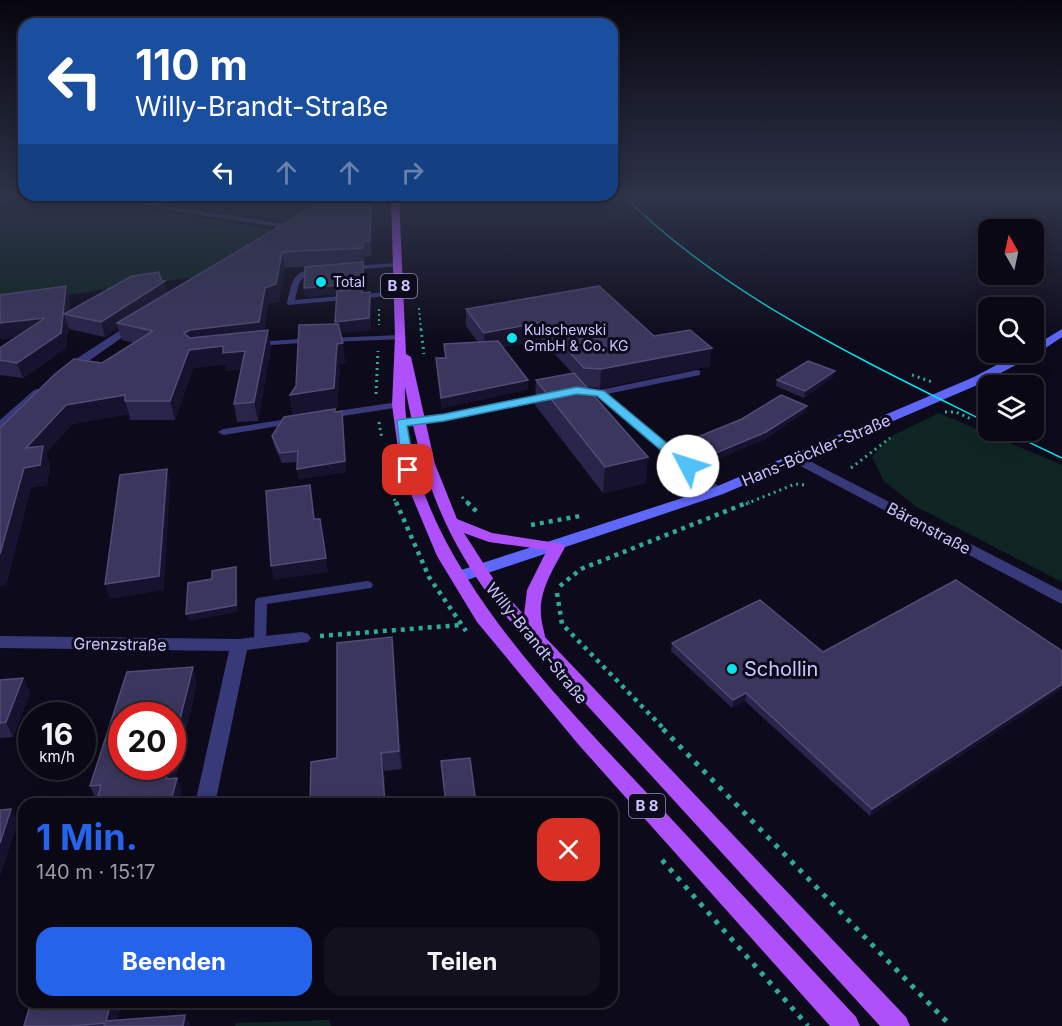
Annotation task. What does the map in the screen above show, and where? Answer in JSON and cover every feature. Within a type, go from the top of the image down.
[{"type":"main road","name":"Willy-Brandt-Straße","points":[[397,245],[400,337],[398,405],[408,470],[445,556],[483,618],[585,739],[847,1026]]},
{"type":"main road","name":"Hans-Böckler-Straße","points":[[1044,344],[1062,332]]},
{"type":"main road","name":"B 8","points":[[400,337],[433,478],[452,522]]},
{"type":"main road","name":"Hans-Böckler-Straße","points":[[458,578],[557,547],[718,491],[978,380],[1011,363]]},
{"type":"main road","name":"Willy-Brandt-Straße","points":[[452,522],[479,571],[504,608],[540,642],[897,1026]]},
{"type":"main road","points":[[452,522],[489,537],[557,547],[530,605],[531,621],[540,642]]},
{"type":"street","points":[[0,427],[55,380],[143,319]]},
{"type":"street","name":"Bärenstraße","points":[[796,458],[1062,598]]},
{"type":"street","name":"Grenzstraße","points":[[0,642],[239,645],[302,638]]},
{"type":"street","points":[[207,798],[239,645]]},
{"type":"lane","points":[[345,268],[398,265]]},
{"type":"lane","points":[[333,269],[302,272],[297,276],[291,303],[399,293]]},
{"type":"lane","points":[[242,346],[289,341],[400,337]]},
{"type":"lane","points":[[566,393],[577,391],[600,393],[697,373]]},
{"type":"lane","points":[[600,393],[718,491]]},
{"type":"lane","points":[[401,423],[444,418],[555,395]]},
{"type":"lane","points":[[318,417],[398,405]]},
{"type":"lane","points":[[224,432],[306,419]]},
{"type":"lane","points":[[260,643],[261,601],[367,585]]},
{"type":"path","points":[[418,306],[425,363]]},
{"type":"path","points":[[939,409],[945,406]]},
{"type":"path","points":[[899,431],[871,450],[862,462],[834,478],[815,486],[795,484],[581,569],[557,588],[558,603],[562,624],[599,665],[951,1026]]},
{"type":"path","points":[[461,496],[478,513]]},
{"type":"path","points":[[302,638],[460,625]]},
{"type":"green space","points":[[0,245],[249,245],[196,277],[0,304]]},
{"type":"green space","points":[[939,413],[978,429],[978,441],[1005,441],[1062,465],[1062,582],[915,506],[884,481],[872,457],[890,437]]},
{"type":"green space","points":[[329,1020],[331,1026],[235,1026],[235,1023]]},
{"type":"building","points":[[248,245],[363,245],[363,248],[282,252],[276,284],[265,288],[259,322],[190,330],[184,333],[190,338],[268,330],[254,402],[234,404],[245,351],[223,353],[223,346],[189,350],[170,401],[125,401],[125,395],[66,405],[26,448],[43,446],[40,465],[24,468],[0,554],[0,428],[55,374],[74,359],[102,363],[153,331],[117,323]]},
{"type":"building","points":[[363,262],[363,283],[304,288],[305,267]]},
{"type":"building","points":[[159,272],[161,280],[165,281],[101,322],[64,314],[132,276]]},
{"type":"building","points":[[66,286],[61,333],[17,363],[0,360],[0,348],[45,318],[0,323],[0,295]]},
{"type":"building","points":[[599,286],[654,336],[690,330],[712,348],[601,369],[584,368],[542,322],[484,333],[466,309]]},
{"type":"building","points":[[362,289],[362,293],[370,292],[369,318],[335,322],[337,291]]},
{"type":"building","points":[[338,324],[343,343],[337,344],[334,388],[290,395],[296,386],[299,325]]},
{"type":"building","points":[[498,341],[528,380],[441,398],[436,358],[446,358],[444,344]]},
{"type":"building","points":[[808,361],[835,371],[805,391],[777,380]]},
{"type":"building","points":[[574,373],[648,457],[605,467],[536,380]]},
{"type":"building","points":[[781,395],[807,406],[766,432],[711,455],[688,441],[742,419]]},
{"type":"building","points":[[335,409],[335,412],[342,411],[345,461],[297,469],[298,451],[280,453],[272,436],[284,417]]},
{"type":"building","points":[[167,469],[159,576],[105,584],[120,475]]},
{"type":"building","points":[[310,485],[314,519],[320,519],[326,558],[271,566],[266,491]]},
{"type":"building","points":[[236,567],[236,605],[186,614],[188,583],[212,579],[212,571]]},
{"type":"building","points":[[956,580],[1062,651],[1062,684],[872,809],[746,693],[733,700],[672,643],[760,600],[823,652]]},
{"type":"building","points":[[392,637],[399,751],[381,753],[385,798],[310,798],[311,762],[337,758],[337,643]]},
{"type":"building","points":[[193,667],[184,702],[117,702],[127,672]]},
{"type":"building","points":[[23,678],[6,722],[0,723],[0,680]]},
{"type":"building","points":[[108,731],[108,780],[176,780],[172,798],[98,798],[101,785],[90,786],[92,780],[96,780],[96,768]]},
{"type":"building","points":[[470,758],[475,798],[445,798],[441,761]]},
{"type":"building","points":[[11,809],[0,843],[0,810]]},
{"type":"building","points":[[29,1008],[109,1008],[106,1021],[185,1015],[183,1026],[104,1026],[105,1023],[24,1026]]},
{"type":"tram line","points":[[680,245],[751,296],[797,324],[978,418]]},
{"type":"tram line","points":[[1026,441],[1062,458]]},
{"type":"place","name":"Total","points":[[321,282]]},
{"type":"place","name":"Kulschewski GmbH & Co. KG","points":[[512,338]]},
{"type":"place","name":"Schollin","points":[[732,669]]},
{"type":"route","points":[[408,470],[401,423],[444,418],[577,391],[600,393],[688,466]]}]
